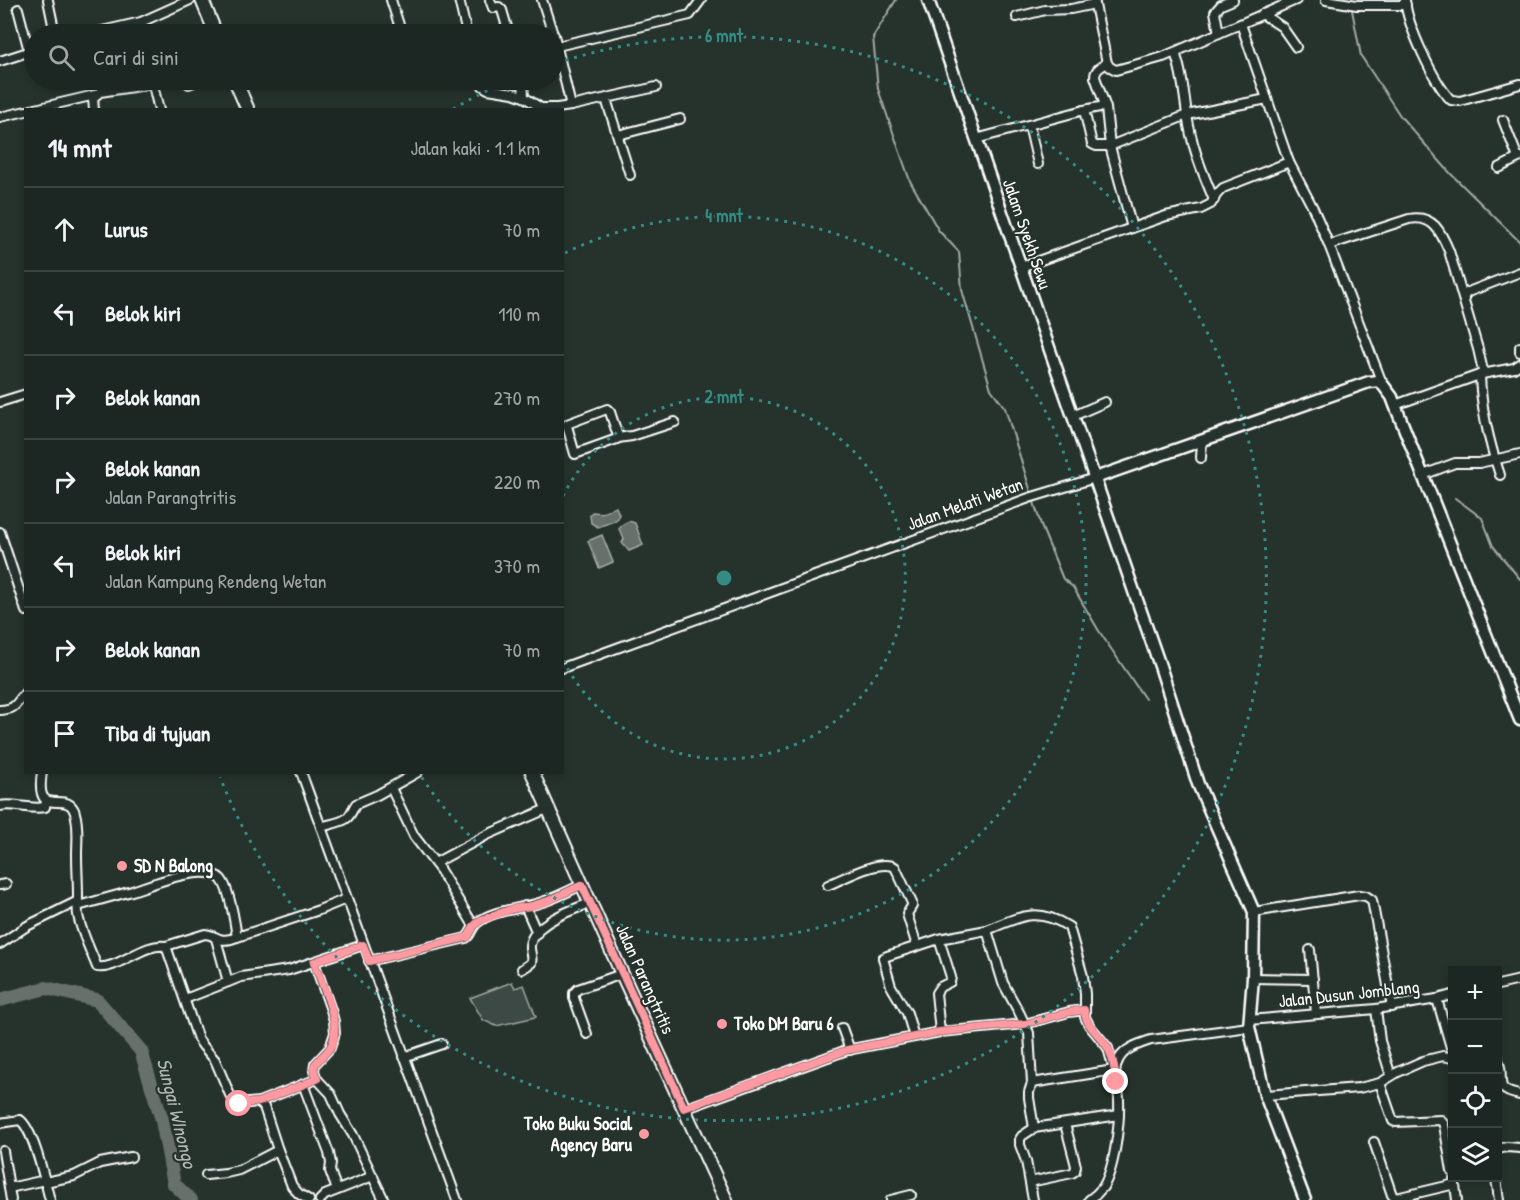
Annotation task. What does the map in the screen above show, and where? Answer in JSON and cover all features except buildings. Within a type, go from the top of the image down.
[{"type":"main road","points":[[202,0],[212,24]]},
{"type":"main road","points":[[239,90],[247,108]]},
{"type":"main road","name":"Jalan Parangtritis","points":[[533,774],[726,1200]]},
{"type":"street","points":[[48,0],[53,24]]},
{"type":"street","points":[[134,24],[190,0]]},
{"type":"street","points":[[392,0],[399,24]]},
{"type":"street","points":[[459,0],[465,24]]},
{"type":"street","points":[[490,0],[493,8],[499,7],[502,10],[506,24]]},
{"type":"street","points":[[542,0],[550,24]]},
{"type":"street","points":[[564,44],[690,15],[701,0]]},
{"type":"street","name":"Jalam Syekh Sewu","points":[[928,0],[1160,666],[1198,784],[1254,912]]},
{"type":"street","points":[[1218,33],[1215,12],[1221,4],[1233,0]]},
{"type":"street","points":[[1017,17],[1045,10],[1071,9],[1094,2],[1107,63],[1110,68],[1116,70],[1175,53],[1296,0]]},
{"type":"street","points":[[1326,0],[1357,5],[1405,3],[1421,49],[1451,100],[1460,101],[1520,84]]},
{"type":"street","points":[[18,9],[24,27]]},
{"type":"street","points":[[1263,14],[1282,27],[1296,47]]},
{"type":"street","points":[[1241,24],[1289,162],[1329,244],[1382,383],[1392,397],[1420,470],[1424,475],[1520,720]]},
{"type":"street","points":[[1175,53],[1182,74],[1187,115],[1195,151],[1214,201]]},
{"type":"street","points":[[0,61],[24,54]]},
{"type":"street","points":[[1107,63],[1097,69],[1095,74],[1105,106],[1110,146],[1132,228]]},
{"type":"street","points":[[564,76],[571,106]]},
{"type":"street","points":[[494,90],[524,97],[541,108],[557,108],[656,87]]},
{"type":"street","points":[[40,108],[110,90]]},
{"type":"street","points":[[154,90],[158,108]]},
{"type":"street","points":[[524,90],[524,97]]},
{"type":"street","points":[[94,108],[95,95]]},
{"type":"street","points":[[606,99],[630,175]]},
{"type":"street","points":[[1084,110],[1092,144],[1110,146],[1187,115],[1267,99]]},
{"type":"street","points":[[976,139],[1105,106]]},
{"type":"street","points":[[0,117],[24,111]]},
{"type":"street","points":[[618,135],[680,119]]},
{"type":"street","points":[[1498,168],[1519,157],[1503,120]]},
{"type":"street","points":[[1029,125],[1038,164]]},
{"type":"street","points":[[1021,267],[1172,214],[1209,206],[1223,189],[1289,162]]},
{"type":"street","points":[[1329,244],[1409,219],[1430,220],[1446,243],[1478,349],[1483,371],[1481,374],[1482,407],[1500,476]]},
{"type":"street","points":[[1464,299],[1468,292],[1520,272]]},
{"type":"street","points":[[1520,347],[1520,352]]},
{"type":"street","points":[[1395,405],[1481,374],[1520,365]]},
{"type":"street","name":"Jalan Melati Wetan","points":[[564,667],[1029,498],[1095,478],[1369,382],[1382,383]]},
{"type":"street","points":[[0,402],[24,395]]},
{"type":"street","points":[[1073,416],[1105,402]]},
{"type":"street","points":[[618,438],[607,409],[567,424],[575,454],[618,438],[632,436],[675,422]]},
{"type":"street","points":[[1201,458],[1202,440]]},
{"type":"street","points":[[564,447],[572,444]]},
{"type":"street","points":[[1424,475],[1455,463],[1468,464],[1520,454]]},
{"type":"street","points":[[0,532],[24,605]]},
{"type":"street","points":[[0,710],[12,709],[24,695]]},
{"type":"street","points":[[42,774],[40,787],[46,801],[65,802],[74,810],[78,828],[78,913],[99,968],[115,964],[155,947],[166,946],[205,934],[210,934],[216,939],[237,938],[346,899]]},
{"type":"street","points":[[302,774],[457,1200]]},
{"type":"street","points":[[321,827],[342,820],[349,816],[356,804],[415,774]]},
{"type":"street","points":[[391,788],[414,836],[435,863],[474,926]]},
{"type":"street","points":[[0,806],[38,809],[45,807],[46,801]]},
{"type":"street","points":[[435,863],[487,835],[549,808]]},
{"type":"street","points":[[828,885],[874,867],[891,865],[895,867],[912,903],[907,914],[917,946]]},
{"type":"street","points":[[0,944],[27,926],[78,904],[174,877],[202,873],[220,878],[226,889],[237,938]]},
{"type":"street","points":[[369,961],[466,938],[481,920],[503,911],[548,901],[582,885]]},
{"type":"street","points":[[1305,1200],[1265,1095],[1249,1024],[1253,978],[1254,912],[1359,894],[1370,897],[1392,1007]]},
{"type":"street","points":[[522,969],[531,963],[530,944],[544,925],[556,917],[591,903]]},
{"type":"street","points":[[525,906],[537,933]]},
{"type":"street","points":[[914,1037],[907,1013],[891,986],[884,958],[939,939],[987,930],[1022,916],[1050,917],[1069,927],[1083,976],[1085,1017],[1110,1051],[1119,1097],[1119,1115],[1109,1173],[1102,1188],[1089,1200]]},
{"type":"street","points":[[987,930],[1003,983],[1025,1024],[1030,1041],[1032,1083],[1029,1098],[1034,1128]]},
{"type":"street","points":[[216,939],[228,982]]},
{"type":"street","points":[[939,939],[951,977],[950,982],[940,987],[936,993],[940,1032]]},
{"type":"street","points":[[185,999],[241,977],[288,970],[363,945]]},
{"type":"street","points":[[166,946],[200,1043],[216,1060],[233,1100],[239,1104],[259,1102],[317,1079]]},
{"type":"street","points":[[1310,950],[1316,1013]]},
{"type":"street","points":[[314,962],[335,1028],[330,1048],[314,1066],[314,1071],[317,1079],[331,1094],[384,1200]]},
{"type":"street","points":[[587,1034],[574,993],[578,989],[622,974]]},
{"type":"street","points":[[1253,978],[1313,979]]},
{"type":"street","points":[[1502,984],[1520,980]]},
{"type":"street","name":"Jalan Dusun Jomblang","points":[[1114,1070],[1119,1057],[1127,1050],[1151,1040],[1316,1013],[1376,1009],[1448,997]]},
{"type":"street","points":[[1437,999],[1448,1037]]},
{"type":"street","points":[[1376,1009],[1380,1041],[1392,1076]]},
{"type":"street","points":[[684,1108],[850,1050],[940,1032],[1025,1024],[1084,1010]]},
{"type":"street","points":[[843,1028],[850,1050]]},
{"type":"street","points":[[404,1057],[442,1044]]},
{"type":"street","points":[[1265,1095],[1359,1088],[1380,1083],[1429,1059],[1448,1057]]},
{"type":"street","points":[[1032,1083],[1114,1070]]},
{"type":"street","points":[[1501,1074],[1505,1092],[1520,1095]]},
{"type":"street","points":[[1380,1083],[1393,1121],[1441,1120],[1448,1145]]},
{"type":"street","points":[[303,1084],[329,1153],[330,1171],[337,1190]]},
{"type":"street","points":[[259,1102],[264,1107],[292,1186],[309,1200]]},
{"type":"street","points":[[1033,1200],[1020,1142],[1022,1136],[1034,1128],[1119,1115]]},
{"type":"street","points":[[0,1123],[18,1120],[24,1122],[32,1139],[50,1200]]},
{"type":"street","points":[[1030,1182],[1076,1171],[1065,1124]]},
{"type":"street","points":[[1374,1142],[1392,1196],[1396,1198],[1451,1182]]},
{"type":"street","points":[[1502,1148],[1520,1148]]},
{"type":"street","points":[[206,1175],[239,1170],[278,1150]]},
{"type":"street","points":[[3,1151],[11,1200]]},
{"type":"street","points":[[9,1188],[74,1176],[100,1163],[131,1157]]},
{"type":"street","points":[[321,1200],[325,1195],[373,1176]]},
{"type":"street","points":[[1454,1182],[1457,1200]]},
{"type":"street","points":[[1497,1182],[1499,1200]]},
{"type":"street","points":[[891,1200],[911,1194]]},
{"type":"shaded area","points":[[616,507],[619,514],[614,521],[598,527],[591,523],[592,512],[603,512]]},
{"type":"shaded area","points":[[629,521],[635,523],[643,545],[629,551],[622,543],[624,539],[619,529]]},
{"type":"shaded area","points":[[602,535],[613,562],[599,568],[588,541]]},
{"type":"shaded area","points":[[512,982],[515,988],[524,985],[536,1017],[496,1026],[483,1020],[470,998]]},
{"type":"waterway","points":[[896,0],[873,37],[878,89],[910,181],[939,231],[959,252],[962,290],[991,389],[1005,408],[1042,528],[1063,579],[1073,587],[1099,631],[1145,699]]},
{"type":"waterway","points":[[1350,0],[1361,56],[1401,117],[1451,174],[1520,242]]},
{"type":"waterway","points":[[1455,498],[1482,518],[1493,546],[1520,579]]},
{"type":"waterway","name":"Sungai WInongo","points":[[0,1000],[46,988],[97,1000],[141,1051],[162,1120],[174,1184],[191,1200]]},
{"type":"place","name":"SD N Balong","points":[[122,866]]},
{"type":"place","name":"Toko DM Baru 6","points":[[722,1024]]},
{"type":"place","name":"Toko Buku Social Agency Baru","points":[[644,1134]]},
{"type":"route","points":[[239,1104],[259,1102],[317,1079],[314,1066],[330,1048],[335,1028],[314,962],[363,945],[369,961],[462,939],[468,937],[476,923],[481,920],[503,911],[548,901],[582,885],[684,1108],[847,1050],[940,1032],[1025,1024],[1084,1010],[1089,1025],[1110,1051],[1116,1082]]}]
